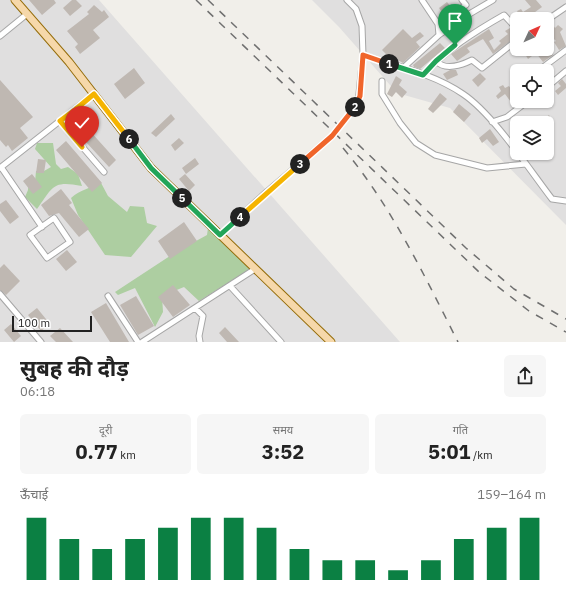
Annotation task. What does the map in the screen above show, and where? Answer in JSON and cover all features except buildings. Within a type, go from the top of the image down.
[{"type":"main road","points":[[15,0],[94,94],[151,168],[331,342]]},
{"type":"street","points":[[220,235],[262,196],[332,136],[352,113],[358,103],[360,96],[363,55],[362,26],[356,9],[347,0]]},
{"type":"street","points":[[422,0],[438,24],[439,35]]},
{"type":"street","points":[[462,0],[466,5],[460,9],[466,16]]},
{"type":"street","points":[[403,68],[439,35],[466,16],[493,0]]},
{"type":"street","points":[[554,16],[565,9]]},
{"type":"street","points":[[0,36],[27,14]]},
{"type":"street","points":[[423,75],[436,61],[455,45],[504,15],[510,22]]},
{"type":"street","points":[[436,61],[439,64],[458,67],[472,60],[482,68],[510,46]]},
{"type":"street","points":[[547,64],[566,50]]},
{"type":"street","points":[[363,55],[438,80],[464,94],[492,122],[552,199],[566,201]]},
{"type":"street","points":[[554,81],[566,71]]},
{"type":"street","points":[[382,81],[382,94],[400,123],[416,144],[435,155],[487,168],[526,164]]},
{"type":"street","points":[[42,227],[1,168],[94,94]]},
{"type":"street","points":[[492,122],[507,117],[519,108]]},
{"type":"street","points":[[60,121],[104,172]]},
{"type":"street","points":[[54,218],[70,242],[46,258],[30,235],[42,227],[54,218]]},
{"type":"street","points":[[142,342],[255,269]]},
{"type":"street","points":[[230,286],[281,342]]},
{"type":"street","points":[[0,294],[41,342]]},
{"type":"street","points":[[108,296],[138,342]]},
{"type":"street","points":[[195,308],[203,316],[199,336],[200,342]]},
{"type":"shaded area","points":[[0,0],[99,0],[400,342],[0,342]]},
{"type":"shaded area","points":[[312,0],[566,0],[566,225],[450,108],[397,93],[339,27]]},
{"type":"green space","points":[[37,143],[53,143],[56,164],[61,169],[68,167],[78,174],[82,186],[65,184],[54,187],[50,190],[37,209],[25,197],[28,190],[29,178],[35,182],[36,171],[44,171],[51,167],[35,149]]},
{"type":"green space","points":[[100,181],[108,196],[127,212],[130,206],[144,207],[147,223],[157,226],[131,257],[105,255],[78,215],[71,198]]},
{"type":"green space","points":[[208,228],[250,269],[199,301],[184,287],[162,296],[163,312],[155,327],[135,288],[118,295],[115,292],[176,252],[207,235]]},
{"type":"railway","points":[[196,0],[479,272],[529,311],[566,332]]},
{"type":"railway","points":[[208,0],[466,248],[514,289],[566,319]]},
{"type":"railway","points":[[343,148],[361,171],[392,218],[420,267],[458,342]]},
{"type":"route","points":[[82,147],[60,121],[94,94],[151,168],[220,235],[262,196],[332,136],[352,113],[360,96],[363,55],[423,75],[436,61],[455,45]]}]
